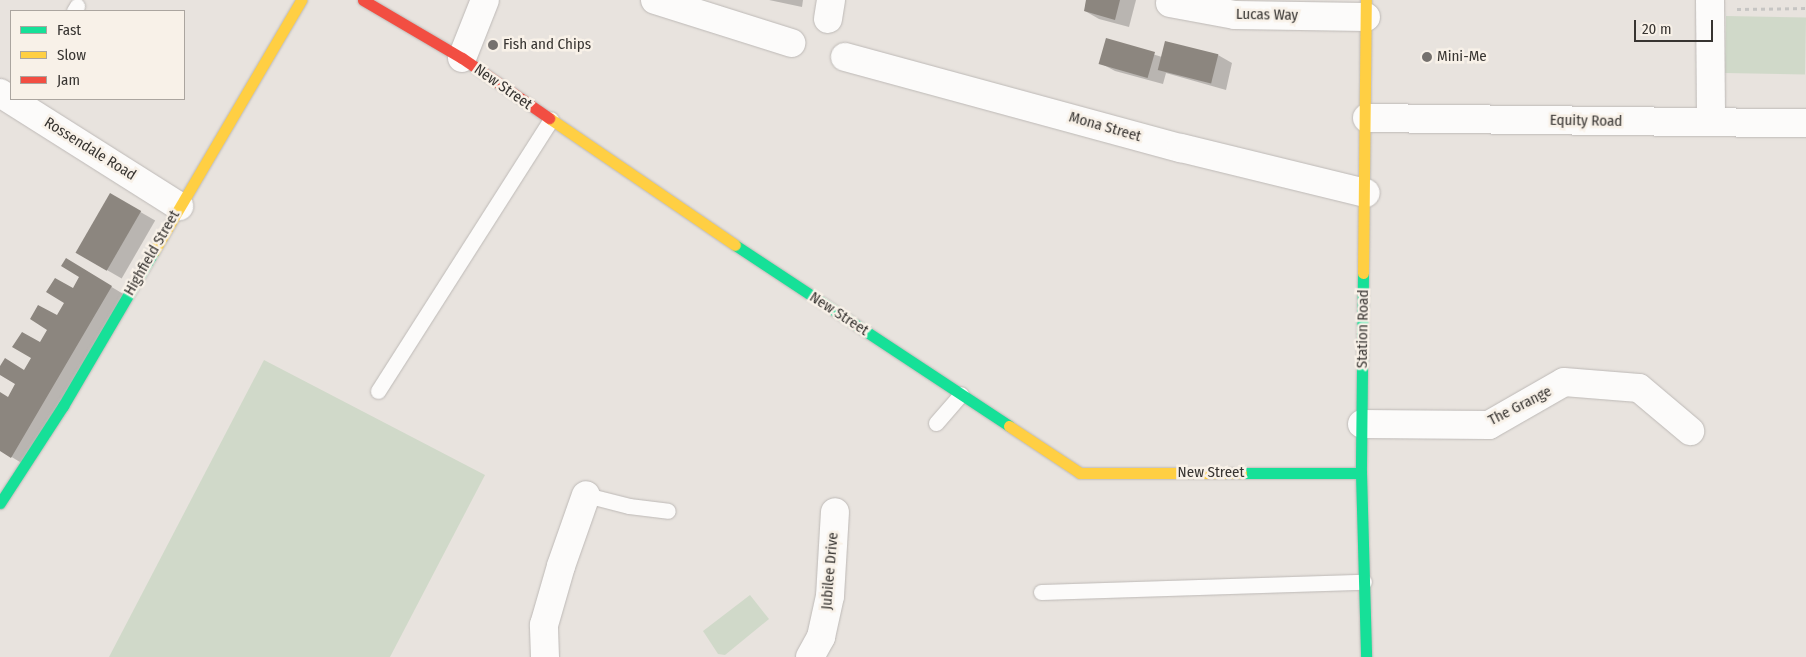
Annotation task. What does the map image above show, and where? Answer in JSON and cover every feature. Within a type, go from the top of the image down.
[{"type":"street","name":"Highfield Street","points":[[0,503],[63,406],[301,0]]},
{"type":"street","name":"New Street","points":[[363,0],[462,58],[551,120],[1080,473],[1361,473]]},
{"type":"street","points":[[462,58],[484,0]]},
{"type":"street","points":[[655,0],[791,42]]},
{"type":"street","name":"Lucas Way","points":[[1170,3],[1235,15],[1366,8]]},
{"type":"street","points":[[1710,5],[1711,122]]},
{"type":"street","name":"Station Road","points":[[1366,8],[1367,118],[1361,473],[1366,657]]},
{"type":"street","name":"Mona Street","points":[[845,58],[1181,148],[1366,193]]},
{"type":"street","name":"Rossendale Road","points":[[13,100],[179,206]]},
{"type":"street","name":"Equity Road","points":[[1367,118],[1806,123]]},
{"type":"street","name":"The Grange","points":[[1362,424],[1489,425],[1564,382],[1640,388],[1690,432]]},
{"type":"street","points":[[545,657],[544,625],[586,495]]},
{"type":"street","name":"Jubilee Drive","points":[[810,657],[821,637],[830,596],[835,512]]},
{"type":"lane","points":[[378,391],[551,120]]},
{"type":"lane","points":[[936,423],[961,394]]},
{"type":"lane","points":[[586,495],[629,506],[668,511]]},
{"type":"lane","points":[[1041,592],[1364,582]]},
{"type":"path","points":[[1710,5],[1806,8]]},
{"type":"green space","points":[[1726,16],[1806,17],[1805,74],[1725,73]]},
{"type":"green space","points":[[264,360],[485,475],[390,657],[109,657]]},
{"type":"green space","points":[[750,595],[769,619],[725,655],[718,654],[703,631]]},
{"type":"building","points":[[1086,0],[1120,0],[1115,20],[1084,11]]},
{"type":"building","points":[[1106,38],[1155,52],[1148,78],[1099,64]]},
{"type":"building","points":[[1165,41],[1218,54],[1211,83],[1158,70]]},
{"type":"building","points":[[110,193],[141,211],[107,271],[76,253]]},
{"type":"building","points":[[66,258],[112,286],[11,458],[0,451],[0,392],[8,397],[15,384],[0,375],[0,366],[5,358],[24,370],[31,358],[12,347],[22,332],[40,342],[47,330],[30,319],[38,305],[57,315],[64,303],[46,292],[55,278],[73,288],[79,277],[61,266]]},
{"type":"traffic: fast","points":[[735,245],[1009,426]]},
{"type":"traffic: fast","points":[[0,503],[63,406],[154,251]]},
{"type":"traffic: fast","points":[[1363,273],[1361,473],[1366,657]]},
{"type":"traffic: fast","points":[[1241,473],[1361,473]]},
{"type":"traffic: slow","points":[[154,251],[301,0]]},
{"type":"traffic: slow","points":[[1363,273],[1366,0]]},
{"type":"traffic: slow","points":[[549,118],[735,245]]},
{"type":"traffic: slow","points":[[1009,426],[1080,473],[1241,473]]},
{"type":"traffic: jam","points":[[363,0],[462,58],[549,118]]},
{"type":"place","name":"Fish and Chips","points":[[493,45]]},
{"type":"place","name":"Mini-Me","points":[[1427,57]]}]
